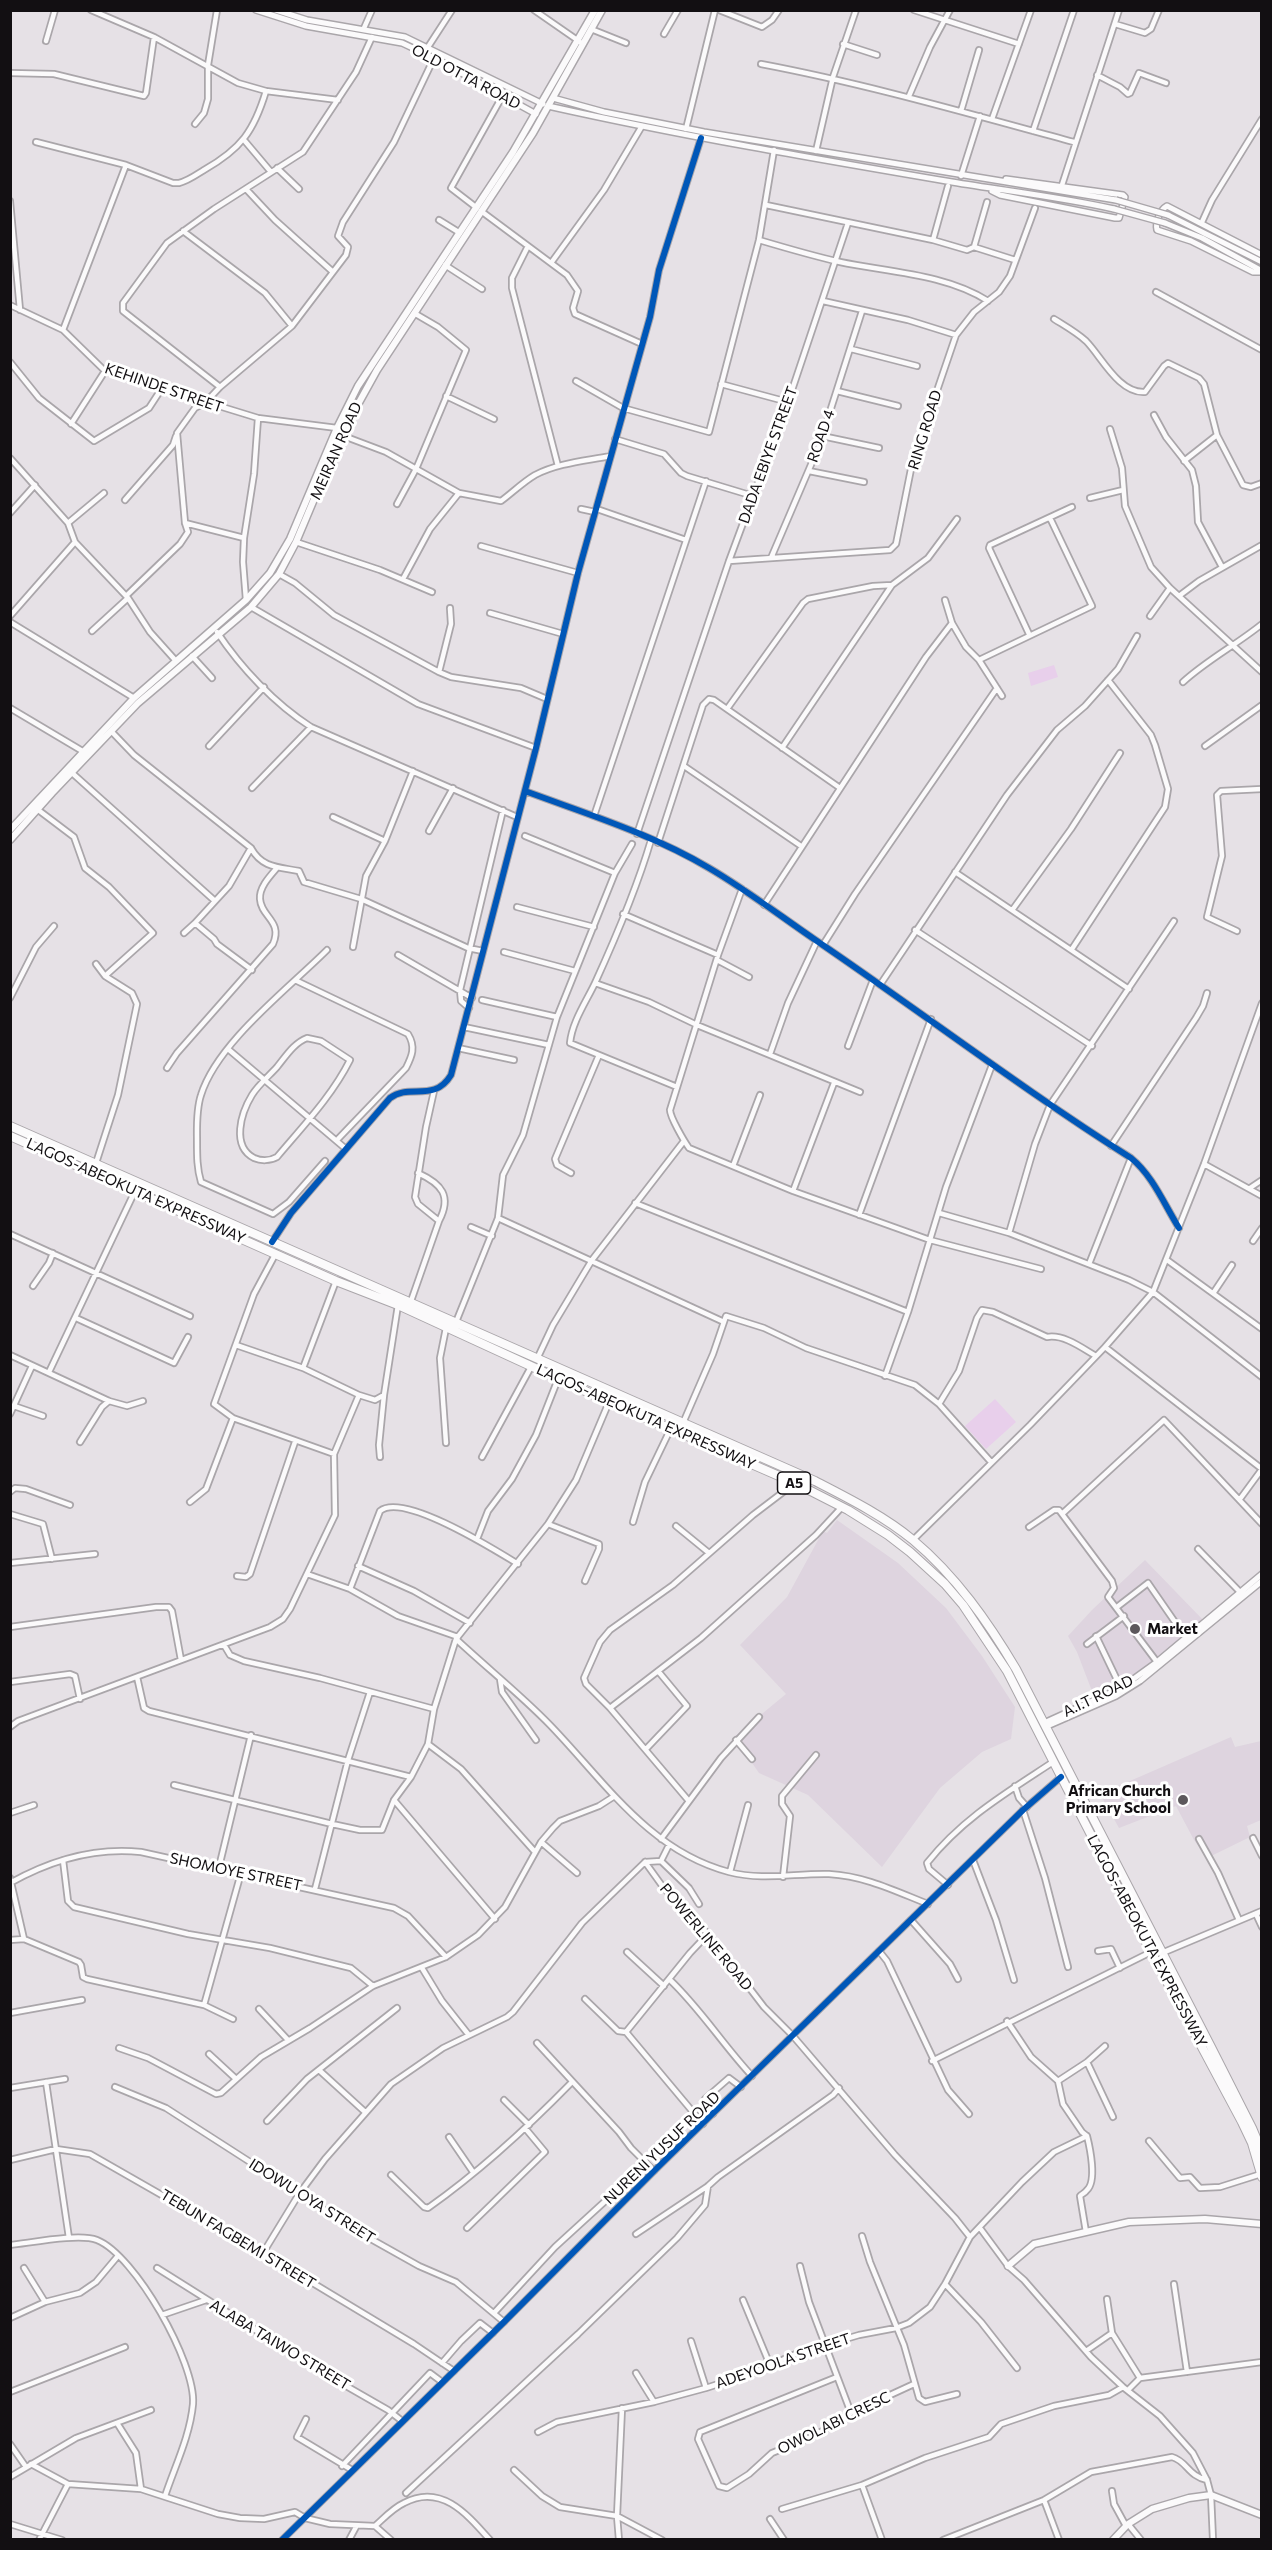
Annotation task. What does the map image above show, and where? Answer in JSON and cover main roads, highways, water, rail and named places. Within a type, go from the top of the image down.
[{"type":"highway","name":"LAGOS-ABEOKUTA EXPRESSWAY","points":[[10,1126],[815,1480],[871,1512],[912,1540],[973,1602],[994,1632],[1045,1725],[1237,2097],[1262,2152]]},
{"type":"highway","name":"LAGOS-ABEOKUTA EXPRESSWAY","points":[[10,1136],[336,1281],[398,1305],[609,1402],[795,1483],[842,1507],[888,1535],[910,1552],[945,1584],[963,1605],[1007,1671],[1150,1952],[1242,2121],[1261,2176]]},
{"type":"main road","name":"MEIRAN ROAD","points":[[10,830],[134,698],[176,661],[251,607],[279,574],[296,542],[341,435],[377,370],[446,265],[536,114],[553,98],[595,10]]},
{"type":"main road","name":"MEIRAN ROAD","points":[[10,840],[71,772],[138,703],[192,656],[270,573],[280,558],[358,386],[460,233],[479,210],[546,105],[580,42],[602,10]]},
{"type":"main road","points":[[1008,2266],[1034,2244],[1138,2221],[1205,2219],[1262,2224]]},
{"type":"main road","points":[[1113,2540],[1127,2525],[1168,2502],[1211,2495],[1262,2515]]},
{"type":"place","name":"Market","points":[[1135,1629]]},
{"type":"place","name":"African Church Primary School","points":[[1183,1800]]}]
